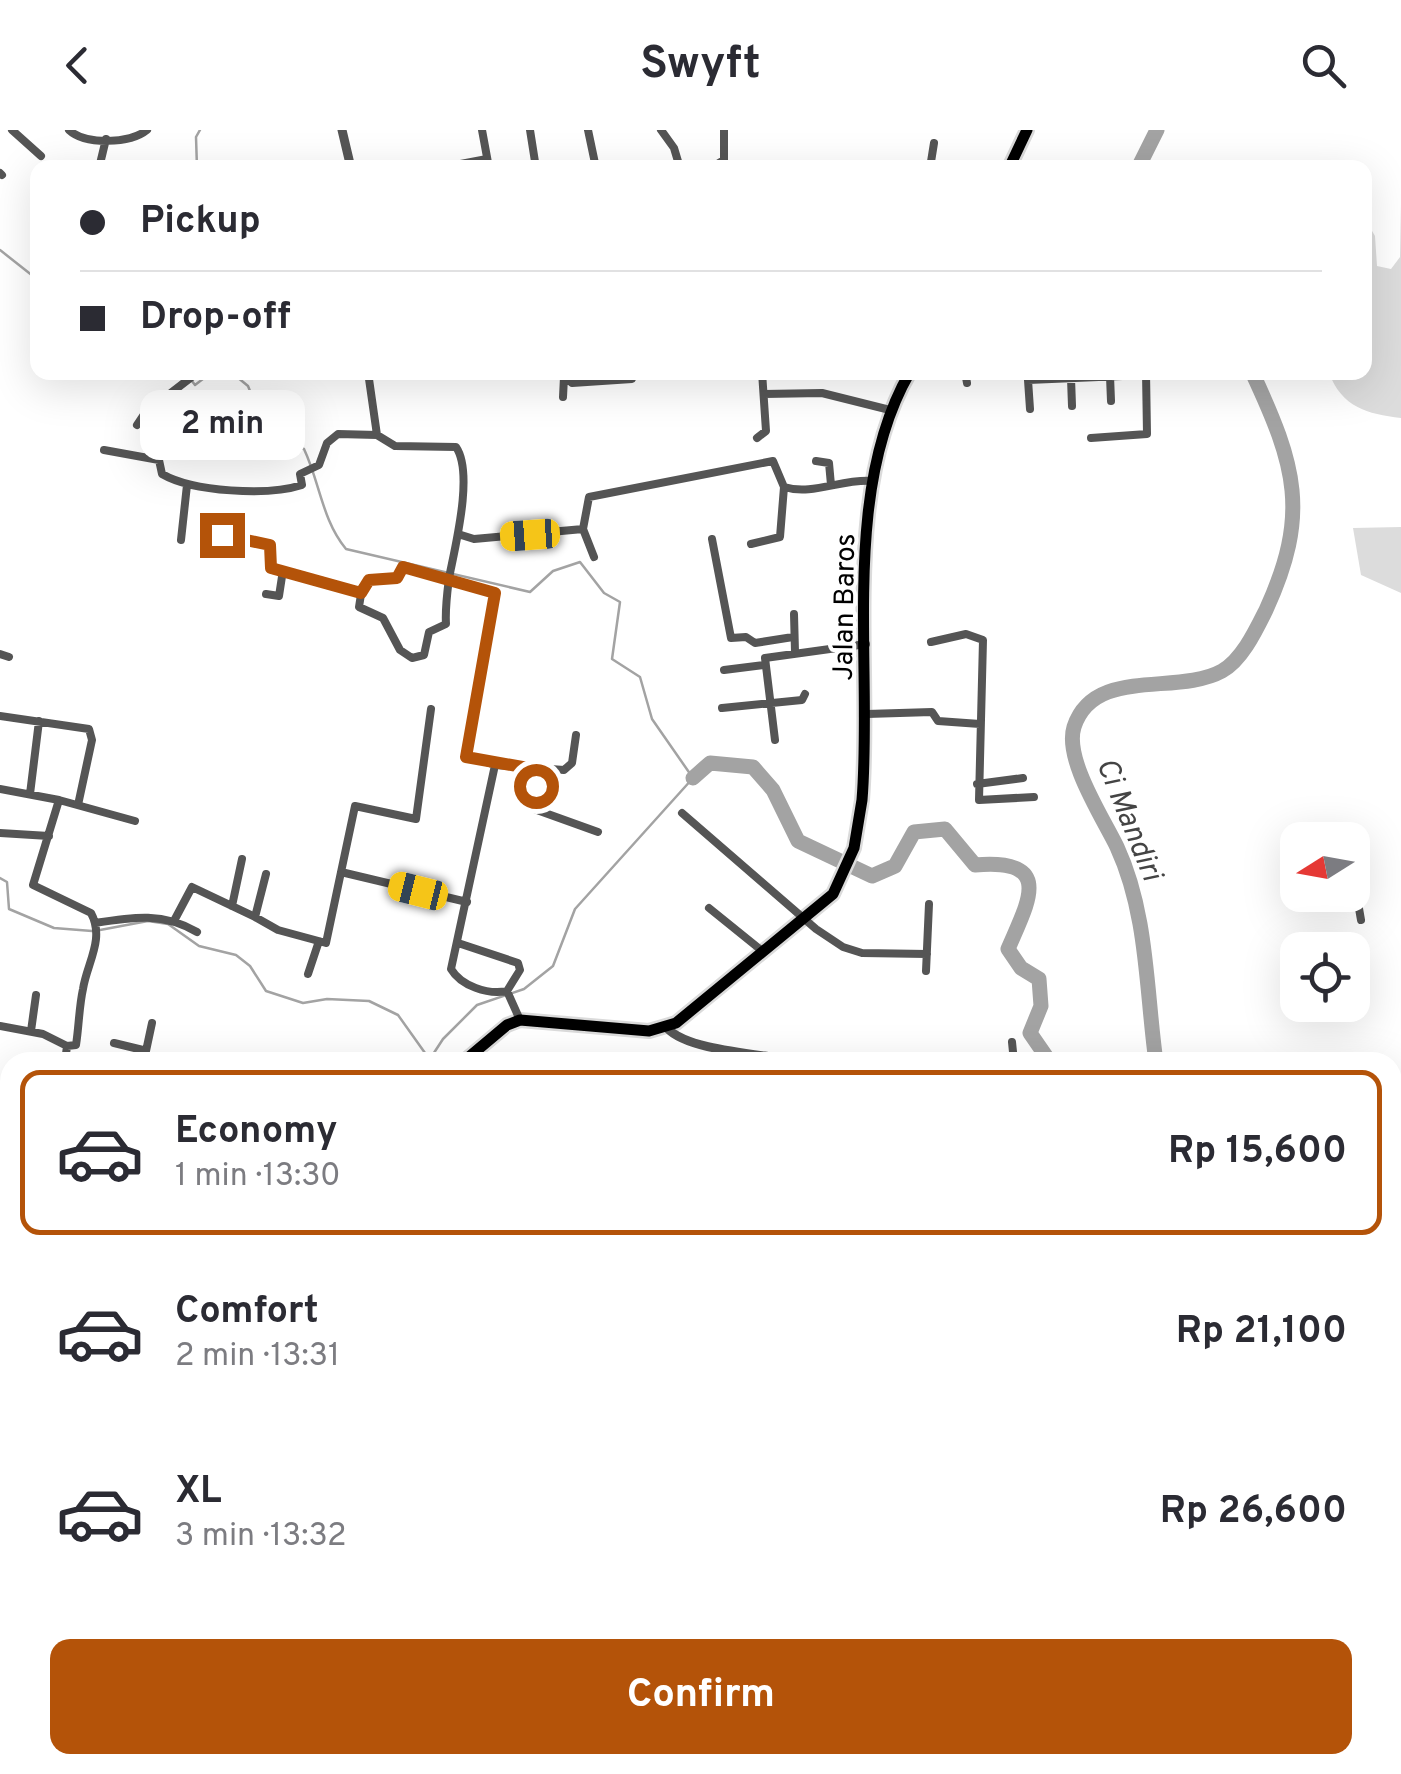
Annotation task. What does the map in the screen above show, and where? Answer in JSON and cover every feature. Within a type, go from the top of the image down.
[{"type":"main road","points":[[1013,160],[1027,130]]},
{"type":"main road","name":"Jalan Baros","points":[[806,918],[833,894],[854,848],[867,714],[873,481],[890,410],[906,380]]},
{"type":"main road","points":[[475,1052],[507,1025],[520,1020],[619,1030],[667,1028],[806,918]]},
{"type":"street","points":[[12,130],[41,156]]},
{"type":"street","points":[[68,130],[80,139],[136,137],[147,130]]},
{"type":"street","points":[[342,130],[349,160]]},
{"type":"street","points":[[482,130],[487,160]]},
{"type":"street","points":[[530,130],[535,160]]},
{"type":"street","points":[[588,130],[594,160]]},
{"type":"street","points":[[660,130],[678,160]]},
{"type":"street","points":[[724,130],[724,160]]},
{"type":"street","points":[[100,160],[106,139]]},
{"type":"street","points":[[931,160],[934,144]]},
{"type":"street","points":[[137,425],[152,407],[193,380]]},
{"type":"street","points":[[369,380],[378,435]]},
{"type":"street","points":[[563,397],[564,380]]},
{"type":"street","points":[[569,380],[617,380]]},
{"type":"street","points":[[757,438],[766,431],[763,380]]},
{"type":"street","points":[[1028,380],[1030,409]]},
{"type":"street","points":[[1071,380],[1072,406]]},
{"type":"street","points":[[1110,380],[1111,402]]},
{"type":"street","points":[[1091,438],[1147,434],[1146,380]]},
{"type":"street","points":[[764,394],[822,393],[890,410]]},
{"type":"street","points":[[104,450],[154,458],[162,463],[165,476],[187,485],[290,488],[302,485],[300,474],[315,468],[327,443],[338,434],[378,435],[396,446],[459,449],[462,500],[449,576],[445,627],[430,631],[426,650],[417,658],[403,654],[384,618],[361,610],[361,593],[369,580],[397,578],[403,567],[449,576],[495,593],[466,755],[496,765],[568,768],[576,734]]},
{"type":"street","points":[[594,557],[583,529],[589,497],[774,461],[784,488],[780,537],[751,544]]},
{"type":"street","points":[[816,461],[829,462],[831,485]]},
{"type":"street","points":[[784,488],[873,481]]},
{"type":"street","points":[[181,540],[187,485]]},
{"type":"street","points":[[458,534],[474,539],[583,529]]},
{"type":"street","points":[[210,536],[270,545],[269,566],[361,593]]},
{"type":"street","points":[[712,539],[731,638],[757,642],[794,637]]},
{"type":"street","points":[[266,594],[279,596],[283,570]]},
{"type":"street","points":[[794,614],[795,652]]},
{"type":"street","points":[[931,642],[966,634],[982,637],[976,784],[983,802],[1034,797]]},
{"type":"street","points":[[775,740],[764,664],[771,654],[866,644]]},
{"type":"street","points":[[724,670],[764,664]]},
{"type":"street","points":[[722,708],[804,700],[806,694]]},
{"type":"street","points":[[175,919],[190,887],[278,930],[326,943],[355,806],[416,820],[432,709]]},
{"type":"street","points":[[867,714],[930,712],[938,721],[980,724]]},
{"type":"street","points":[[0,716],[82,727],[92,735],[78,805]]},
{"type":"street","points":[[30,794],[39,721]]},
{"type":"street","points":[[496,765],[454,975],[487,992],[509,995]]},
{"type":"street","points":[[528,768],[536,788],[534,808],[598,832]]},
{"type":"street","points":[[976,784],[1023,778]]},
{"type":"street","points":[[0,789],[59,800],[135,822]]},
{"type":"street","points":[[0,1026],[30,1031],[67,1046],[76,1044],[82,990],[95,955],[91,913],[33,885],[59,800]]},
{"type":"street","points":[[682,813],[824,936],[862,953],[927,954]]},
{"type":"street","points":[[0,833],[49,836]]},
{"type":"street","points":[[232,906],[242,859]]},
{"type":"street","points":[[341,872],[467,902]]},
{"type":"street","points":[[255,917],[266,874]]},
{"type":"street","points":[[926,971],[929,904]]},
{"type":"street","points":[[709,908],[761,950]]},
{"type":"street","points":[[1360,912],[1362,920]]},
{"type":"street","points":[[94,926],[148,916],[175,919],[197,932]]},
{"type":"street","points":[[308,974],[319,941]]},
{"type":"street","points":[[458,944],[518,963],[520,970],[509,995],[520,1020]]},
{"type":"street","points":[[30,1031],[36,996]]},
{"type":"street","points":[[114,1043],[146,1052],[152,1023]]},
{"type":"street","points":[[667,1028],[689,1044],[760,1052]]},
{"type":"street","points":[[1012,1042],[1013,1052]]},
{"type":"street","points":[[66,1052],[67,1046]]},
{"type":"shaded area","points":[[1401,204],[1401,418],[1357,407],[1332,380],[1372,380],[1372,231],[1377,266],[1391,269],[1400,257]]},
{"type":"shaded area","points":[[1401,527],[1401,593],[1361,575],[1353,528]]},
{"type":"waterway","points":[[197,160],[196,137],[200,130]]},
{"type":"waterway","name":"Ci Mandiri","points":[[1142,160],[1157,130]]},
{"type":"waterway","points":[[0,250],[30,274]]},
{"type":"waterway","points":[[191,380],[195,385],[202,380]]},
{"type":"waterway","points":[[241,380],[248,386],[267,434],[304,449],[326,514],[346,549],[530,592],[553,571],[580,562],[604,593],[620,602],[612,659],[640,677],[652,719],[693,778],[575,909],[553,966],[524,989],[477,1005],[435,1052]]},
{"type":"waterway","name":"Ci Mandiri","points":[[1155,1052],[1135,899],[1117,847],[1080,771],[1072,740],[1084,708],[1099,696],[1118,689],[1204,678],[1222,671],[1242,652],[1262,618],[1280,576],[1293,517],[1287,463],[1256,380]]},
{"type":"waterway","points":[[693,778],[710,763],[753,767],[773,790],[798,841],[872,876],[895,866],[914,832],[945,829],[975,865],[1000,865],[1026,876],[1027,900],[1008,949],[1021,968],[1039,979],[1041,1006],[1030,1033],[1043,1052]]},
{"type":"waterway","points":[[0,878],[7,882],[9,909],[54,928],[92,931]]},
{"type":"waterway","points":[[100,930],[148,921],[168,924],[199,946],[236,955],[250,966],[266,991],[303,1003],[327,999],[369,1001],[398,1015],[424,1052]]},
{"type":"route","points":[[222,535],[272,546],[268,564],[271,568],[315,577],[361,593],[369,580],[397,578],[404,567],[495,593],[466,757],[528,768],[536,786]]}]
